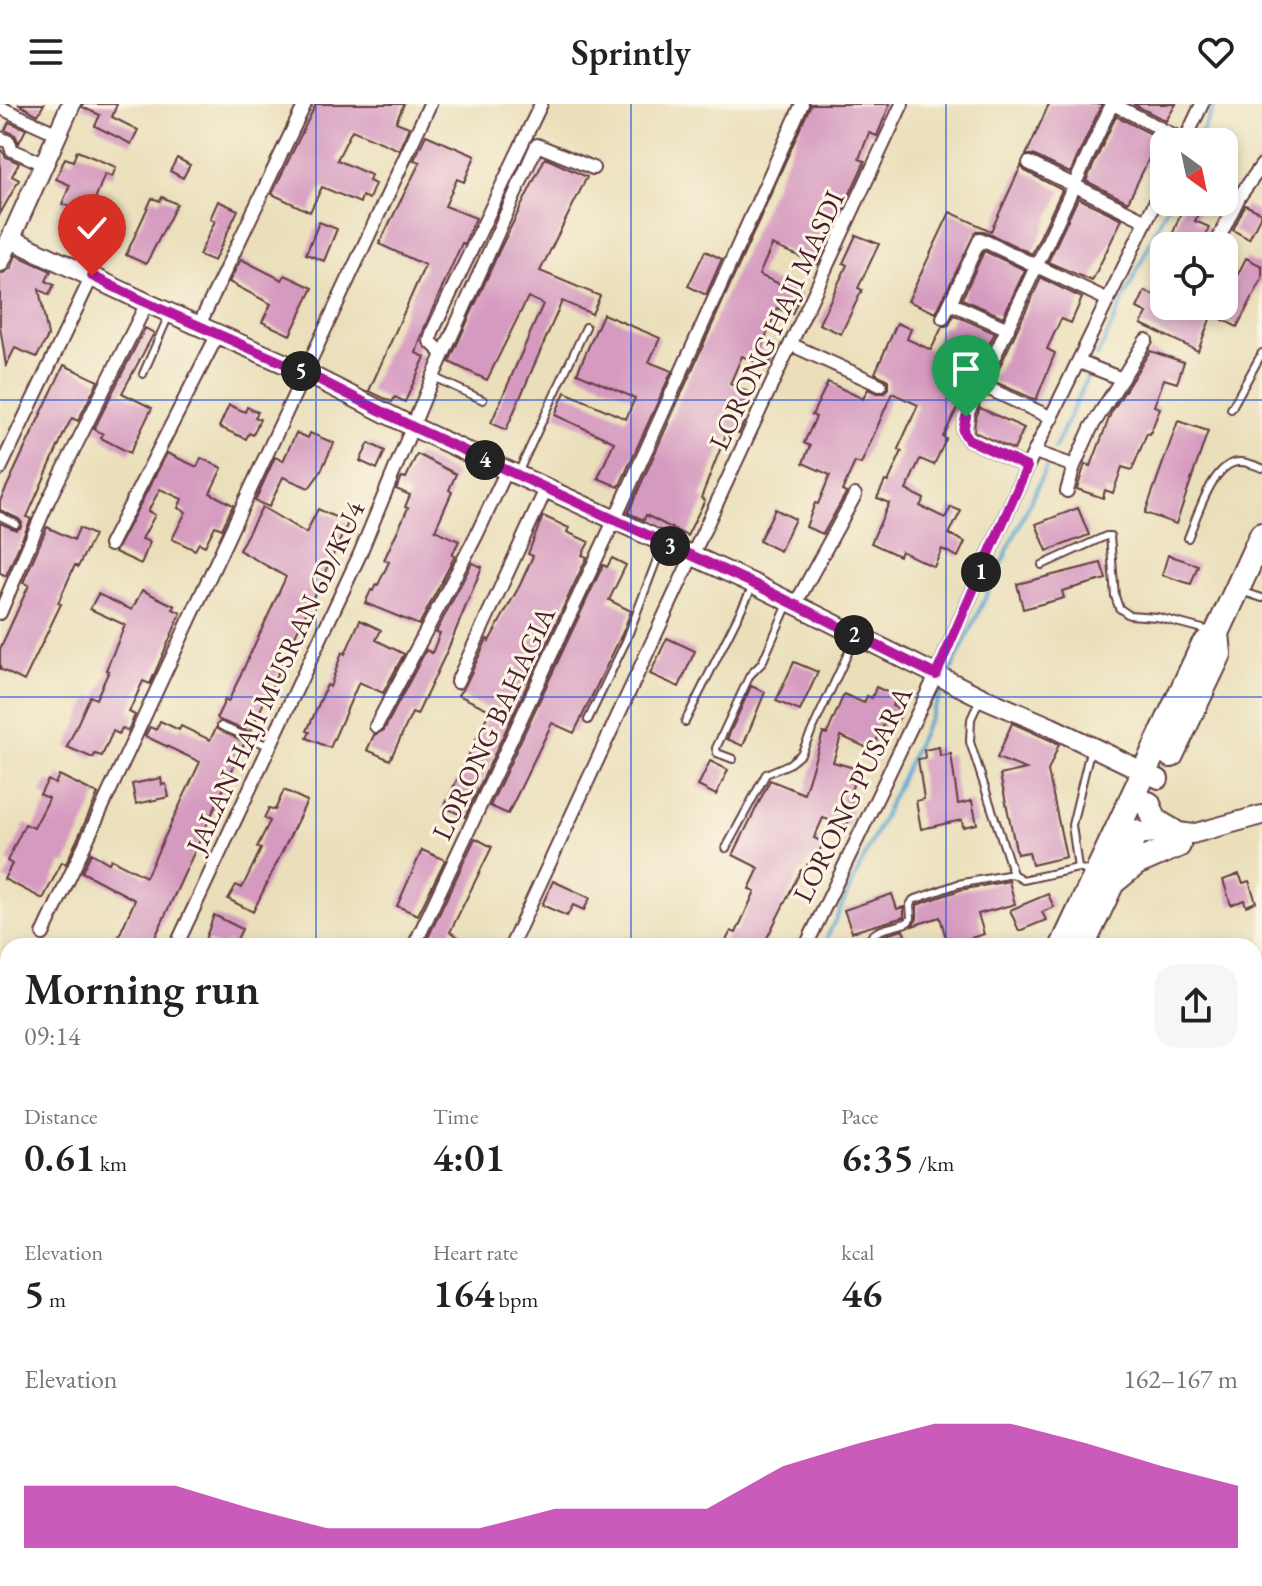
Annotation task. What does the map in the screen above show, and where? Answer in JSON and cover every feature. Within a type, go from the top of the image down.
[{"type":"highway","points":[[1126,833],[1203,646],[1217,633],[1262,535]]},
{"type":"highway","points":[[1067,938],[1096,875],[1148,804],[1152,776]]},
{"type":"highway","points":[[1096,875],[1136,863],[1181,836],[1155,821],[1148,804]]},
{"type":"highway","points":[[1084,938],[1096,875]]},
{"type":"street","points":[[0,262],[6,236],[71,104]]},
{"type":"street","points":[[199,325],[305,104]]},
{"type":"street","points":[[43,934],[430,104]]},
{"type":"street","points":[[443,354],[430,341],[433,330],[541,104]]},
{"type":"street","name":"LORONG BAHAGIA","points":[[418,938],[614,521],[802,104]]},
{"type":"street","name":"LORONG HAJI MASDI","points":[[515,938],[902,104]]},
{"type":"street","points":[[1027,467],[968,439],[963,431],[966,417],[1112,104],[1157,128]]},
{"type":"street","points":[[1191,128],[1202,104]]},
{"type":"street","points":[[3,109],[58,134]]},
{"type":"street","points":[[0,138],[9,142],[12,150],[44,164]]},
{"type":"street","name":"JALAN HAJI MUSRAN 6D/KU4","points":[[180,938],[359,556],[433,377],[537,145],[593,168]]},
{"type":"street","points":[[1029,163],[1146,221]]},
{"type":"street","points":[[1222,232],[1239,197],[1262,165]]},
{"type":"street","name":"LORONG PUSARA","points":[[810,938],[936,675],[1027,467],[1150,213]]},
{"type":"street","points":[[6,236],[306,373],[509,474],[754,584],[789,606],[1152,776]]},
{"type":"street","points":[[943,318],[980,239],[1108,300]]},
{"type":"street","points":[[1,466],[92,276]]},
{"type":"street","points":[[0,613],[48,501],[147,303]]},
{"type":"street","points":[[950,303],[1008,329]]},
{"type":"street","points":[[110,545],[218,334]]},
{"type":"street","points":[[1067,491],[1091,428],[1146,340]]},
{"type":"street","points":[[792,345],[880,385]]},
{"type":"street","points":[[1079,362],[1122,379]]},
{"type":"street","points":[[983,386],[1052,418]]},
{"type":"street","points":[[1035,452],[1074,466]]},
{"type":"street","points":[[376,726],[509,474]]},
{"type":"street","points":[[457,682],[546,489]]},
{"type":"street","points":[[789,606],[855,495]]},
{"type":"street","points":[[1126,833],[1154,848],[1181,836],[1262,815]]},
{"type":"lane","points":[[143,374],[170,313]]},
{"type":"lane","points":[[509,474],[586,327]]},
{"type":"lane","points":[[1231,409],[1262,353]]},
{"type":"lane","points":[[433,377],[483,400]]},
{"type":"lane","points":[[1188,538],[1217,474],[1232,463],[1241,461],[1262,468]]},
{"type":"lane","points":[[0,516],[16,524]]},
{"type":"lane","points":[[1042,565],[1110,536],[1115,596],[1119,608],[1129,615],[1157,617],[1217,633]]},
{"type":"lane","points":[[588,720],[626,641],[663,543]]},
{"type":"lane","points":[[685,722],[754,584]]},
{"type":"lane","points":[[1237,590],[1262,598]]},
{"type":"lane","points":[[733,759],[717,753],[716,748],[750,675],[762,663],[789,606]]},
{"type":"lane","points":[[726,848],[766,774],[789,764],[801,754],[856,636]]},
{"type":"lane","points":[[981,697],[971,719],[970,742],[1013,874],[1023,880],[1096,875],[1072,825],[1091,746]]},
{"type":"lane","points":[[221,726],[269,746]]},
{"type":"lane","points":[[868,938],[873,933],[908,922],[913,900],[958,884],[1013,874]]},
{"type":"building","points":[[18,104],[44,104],[38,115]]},
{"type":"building","points":[[83,104],[117,104],[112,117],[138,130],[131,144],[95,126],[100,115],[82,107]]},
{"type":"building","points":[[316,104],[404,104],[396,122],[409,127],[399,150],[352,130],[337,160],[371,175],[369,181],[375,184],[369,199],[362,196],[360,203],[322,187],[310,212],[272,194]]},
{"type":"building","points":[[811,104],[890,104],[877,136],[869,133],[859,159],[865,161],[818,264],[772,245],[759,275],[801,293],[792,314],[777,308],[760,351],[773,356],[768,368],[742,356],[730,384],[752,394],[741,420],[744,422],[739,433],[733,431],[729,439],[725,437],[701,498],[705,500],[687,536],[646,515],[644,520],[628,513]]},
{"type":"building","points":[[1049,104],[1102,104],[1070,173],[1033,155],[1026,155]]},
{"type":"building","points":[[1133,104],[1176,104],[1166,121]]},
{"type":"building","points":[[1116,116],[1150,133],[1150,157],[1128,202],[1086,181]]},
{"type":"building","points":[[9,122],[26,129],[19,143],[15,135],[5,130]]},
{"type":"building","points":[[426,135],[475,156],[464,182],[457,179],[445,206],[476,218],[425,326],[416,353],[425,357],[405,402],[395,397],[392,402],[369,391],[425,265],[379,244],[420,162],[414,160]]},
{"type":"building","points":[[0,148],[6,157],[19,163],[12,176],[19,180],[0,214]]},
{"type":"building","points":[[77,151],[116,167],[112,177],[105,174],[89,214],[62,204],[70,185],[56,179],[65,158],[73,161]]},
{"type":"building","points":[[177,158],[190,165],[183,178],[170,171]]},
{"type":"building","points":[[545,158],[587,177],[540,271],[600,296],[592,314],[562,301],[506,430],[491,423],[543,304],[528,297],[487,380],[449,362]]},
{"type":"building","points":[[1021,166],[1062,190],[1032,254],[984,231],[976,231],[936,313],[908,301],[950,212],[991,231]]},
{"type":"building","points":[[162,197],[177,204],[146,264],[126,255],[152,198],[160,201]]},
{"type":"building","points":[[1078,198],[1122,219],[1092,281],[1048,262]]},
{"type":"building","points":[[218,201],[238,210],[214,261],[199,255],[215,221],[210,219]]},
{"type":"building","points":[[1245,205],[1262,213],[1249,239],[1233,230]]},
{"type":"building","points":[[1180,216],[1197,216],[1195,221],[1209,227],[1207,232],[1173,232]]},
{"type":"building","points":[[319,222],[337,229],[324,261],[306,254]]},
{"type":"building","points":[[856,235],[879,244],[841,334],[819,324],[847,265],[843,263]]},
{"type":"building","points":[[705,251],[722,259],[706,295],[688,286]]},
{"type":"building","points":[[984,251],[1025,270],[1003,317],[962,299]]},
{"type":"building","points":[[16,255],[51,271],[46,281],[54,285],[49,295],[39,289],[48,336],[37,357],[15,348],[6,366],[0,326],[0,275],[11,268]]},
{"type":"building","points":[[1246,258],[1262,266],[1262,279],[1237,327],[1224,320],[1238,320],[1238,274]]},
{"type":"building","points":[[241,259],[282,280],[285,275],[313,288],[290,335],[262,322],[271,304],[229,282]]},
{"type":"building","points":[[1041,278],[1082,298],[1071,323],[1061,319],[1047,349],[1055,353],[1036,400],[993,381]]},
{"type":"building","points":[[1145,291],[1150,293],[1150,320],[1210,320],[1198,351],[1141,324],[1147,313],[1137,308]]},
{"type":"building","points":[[603,314],[660,338],[649,362],[672,371],[619,487],[598,478],[614,442],[555,415],[565,392],[626,419],[635,398],[577,373]]},
{"type":"building","points":[[954,315],[995,333],[943,437],[946,439],[934,465],[920,459],[906,490],[924,499],[920,506],[945,518],[951,507],[961,511],[949,534],[965,542],[958,557],[942,549],[934,567],[901,551],[899,556],[871,543],[889,503],[877,498],[902,451],[898,449],[918,405],[892,393],[861,464],[855,462],[842,491],[846,493],[823,534],[806,527],[830,475],[803,463],[810,446],[804,443],[816,417],[812,415],[828,382],[863,399],[868,389],[885,393],[888,380],[875,373],[897,323],[911,329],[907,339],[931,350],[942,327],[949,325]]},
{"type":"building","points":[[145,328],[154,333],[122,393],[152,408],[130,453],[101,438],[103,434],[94,429]]},
{"type":"building","points":[[1150,351],[1184,362],[1177,383],[1164,379],[1154,406],[1160,408],[1132,470],[1122,467],[1113,493],[1105,490],[1103,498],[1077,489],[1085,464],[1091,466],[1111,413]]},
{"type":"building","points":[[64,365],[98,381],[78,421],[72,418],[65,431],[27,517],[31,519],[6,576],[0,573],[0,523],[16,530],[22,523],[0,510],[0,501]]},
{"type":"building","points":[[229,405],[245,412],[247,407],[258,412],[255,417],[260,419],[253,435],[249,433],[246,439],[219,427]]},
{"type":"building","points":[[980,408],[1024,428],[1014,450],[974,432]]},
{"type":"building","points":[[1178,421],[1208,431],[1176,524],[1145,513]]},
{"type":"building","points":[[296,433],[308,438],[310,433],[334,443],[320,473],[309,488],[283,477],[269,507],[255,501],[275,457],[283,461]]},
{"type":"building","points":[[369,443],[385,451],[377,469],[360,461]]},
{"type":"building","points":[[167,453],[197,467],[201,458],[222,468],[210,493],[233,505],[222,529],[215,526],[205,546],[199,543],[195,550],[172,539],[186,512],[178,508],[182,499],[160,489],[148,511],[155,515],[142,539],[150,542],[141,564],[115,552]]},
{"type":"building","points":[[417,454],[456,474],[449,490],[452,492],[435,530],[459,541],[452,555],[455,556],[419,625],[365,603],[389,562],[384,560],[408,508],[405,507],[410,495],[396,489],[402,477],[406,478]]},
{"type":"building","points":[[262,507],[306,533],[318,509],[348,523],[250,732],[217,717],[225,700],[228,702],[286,577],[239,550]]},
{"type":"building","points":[[1078,508],[1089,535],[1047,551],[1036,524]]},
{"type":"building","points":[[775,509],[795,519],[780,551],[759,541]]},
{"type":"building","points":[[543,516],[589,542],[582,555],[587,557],[465,817],[444,807],[490,710],[458,695],[520,585],[533,556],[528,554]]},
{"type":"building","points":[[47,527],[74,540],[79,528],[94,535],[78,567],[75,565],[58,603],[61,604],[24,681],[0,669],[0,649],[29,585],[23,583]]},
{"type":"building","points":[[1168,555],[1198,565],[1191,584],[1162,575]]},
{"type":"building","points":[[612,558],[626,565],[609,600],[631,611],[574,733],[552,723],[508,814],[490,806],[603,565],[607,567]]},
{"type":"building","points":[[472,563],[482,567],[417,715],[412,713],[390,760],[367,750],[374,735],[384,730],[426,650],[432,653],[440,633],[436,632]]},
{"type":"building","points":[[1101,563],[1106,579],[1062,591],[1064,598],[1023,609],[1017,584]]},
{"type":"building","points":[[142,590],[175,606],[173,609],[181,613],[150,684],[143,681],[129,712],[135,715],[128,731],[122,728],[119,734],[113,731],[102,756],[95,754],[93,758],[67,747],[90,696],[96,699],[125,625],[90,609],[98,594],[132,610]]},
{"type":"building","points":[[360,620],[381,630],[376,640],[404,654],[383,693],[359,682],[330,748],[307,738],[310,732],[307,731],[327,685],[330,687],[342,652],[345,654]]},
{"type":"building","points":[[667,638],[695,651],[679,687],[650,674]]},
{"type":"building","points":[[794,662],[818,672],[800,711],[776,701]]},
{"type":"building","points":[[751,686],[765,692],[743,746],[727,739]]},
{"type":"building","points":[[876,687],[896,696],[892,706],[902,710],[897,722],[887,718],[872,750],[841,736],[833,762],[858,769],[848,800],[854,802],[847,826],[823,818],[814,838],[823,842],[816,860],[811,857],[804,872],[801,870],[767,938],[727,938],[731,931],[736,933],[755,891],[749,889],[759,868],[733,855],[770,780],[804,794],[823,733],[827,734],[844,694],[864,703],[867,696],[872,698]]},
{"type":"building","points":[[160,721],[179,730],[181,726],[210,740],[216,728],[245,742],[155,938],[118,938],[135,900],[82,872],[91,853],[109,863],[111,859],[146,877],[200,762],[145,736],[150,727],[156,730]]},
{"type":"building","points":[[1012,723],[1059,744],[1048,771],[1066,857],[1032,865],[1029,852],[1017,854],[1000,775],[1026,769],[997,758]]},
{"type":"building","points":[[939,747],[940,756],[951,754],[958,804],[972,801],[977,824],[963,827],[962,820],[921,829],[916,801],[924,799],[918,759],[925,758],[924,750]]},
{"type":"building","points":[[710,761],[728,770],[716,795],[698,786]]},
{"type":"building","points":[[59,775],[98,794],[66,864],[62,862],[43,899],[4,879],[12,864],[7,861],[25,824],[34,828],[48,801],[40,794],[48,780],[55,784]]},
{"type":"building","points":[[161,778],[169,797],[136,804],[132,784]]},
{"type":"building","points":[[284,790],[307,801],[253,912],[228,899],[236,885],[242,888],[261,849],[257,847],[270,821],[264,818],[269,808],[275,810]]},
{"type":"building","points":[[475,838],[492,847],[450,932],[461,938],[428,938]]},
{"type":"building","points":[[422,850],[445,860],[418,915],[397,906]]},
{"type":"building","points":[[1239,874],[1243,883],[1249,881],[1256,902],[1246,906],[1244,900],[1231,905],[1223,880]]},
{"type":"building","points":[[553,881],[590,898],[584,910],[573,905],[567,916],[542,905]]},
{"type":"building","points":[[1009,881],[1015,904],[978,914],[984,934],[971,938],[946,938],[940,917],[912,926],[917,919],[917,905],[960,890]]},
{"type":"building","points":[[892,894],[897,909],[904,907],[904,917],[852,932],[844,910]]},
{"type":"building","points":[[1048,894],[1054,907],[1042,912],[1046,920],[1019,931],[1010,910]]},
{"type":"building","points":[[214,915],[242,929],[238,938],[206,938]]},
{"type":"building","points":[[903,930],[906,938],[878,938]]},
{"type":"waterway","points":[[1204,128],[1215,104]]},
{"type":"waterway","points":[[1097,357],[1162,216]]},
{"type":"waterway","points":[[1055,448],[1087,378]]},
{"type":"waterway","points":[[952,669],[1046,468]]},
{"type":"waterway","points":[[827,938],[942,691]]},
{"type":"route","points":[[92,276],[754,584],[936,675],[1027,467],[968,439],[963,431],[966,417]]}]
